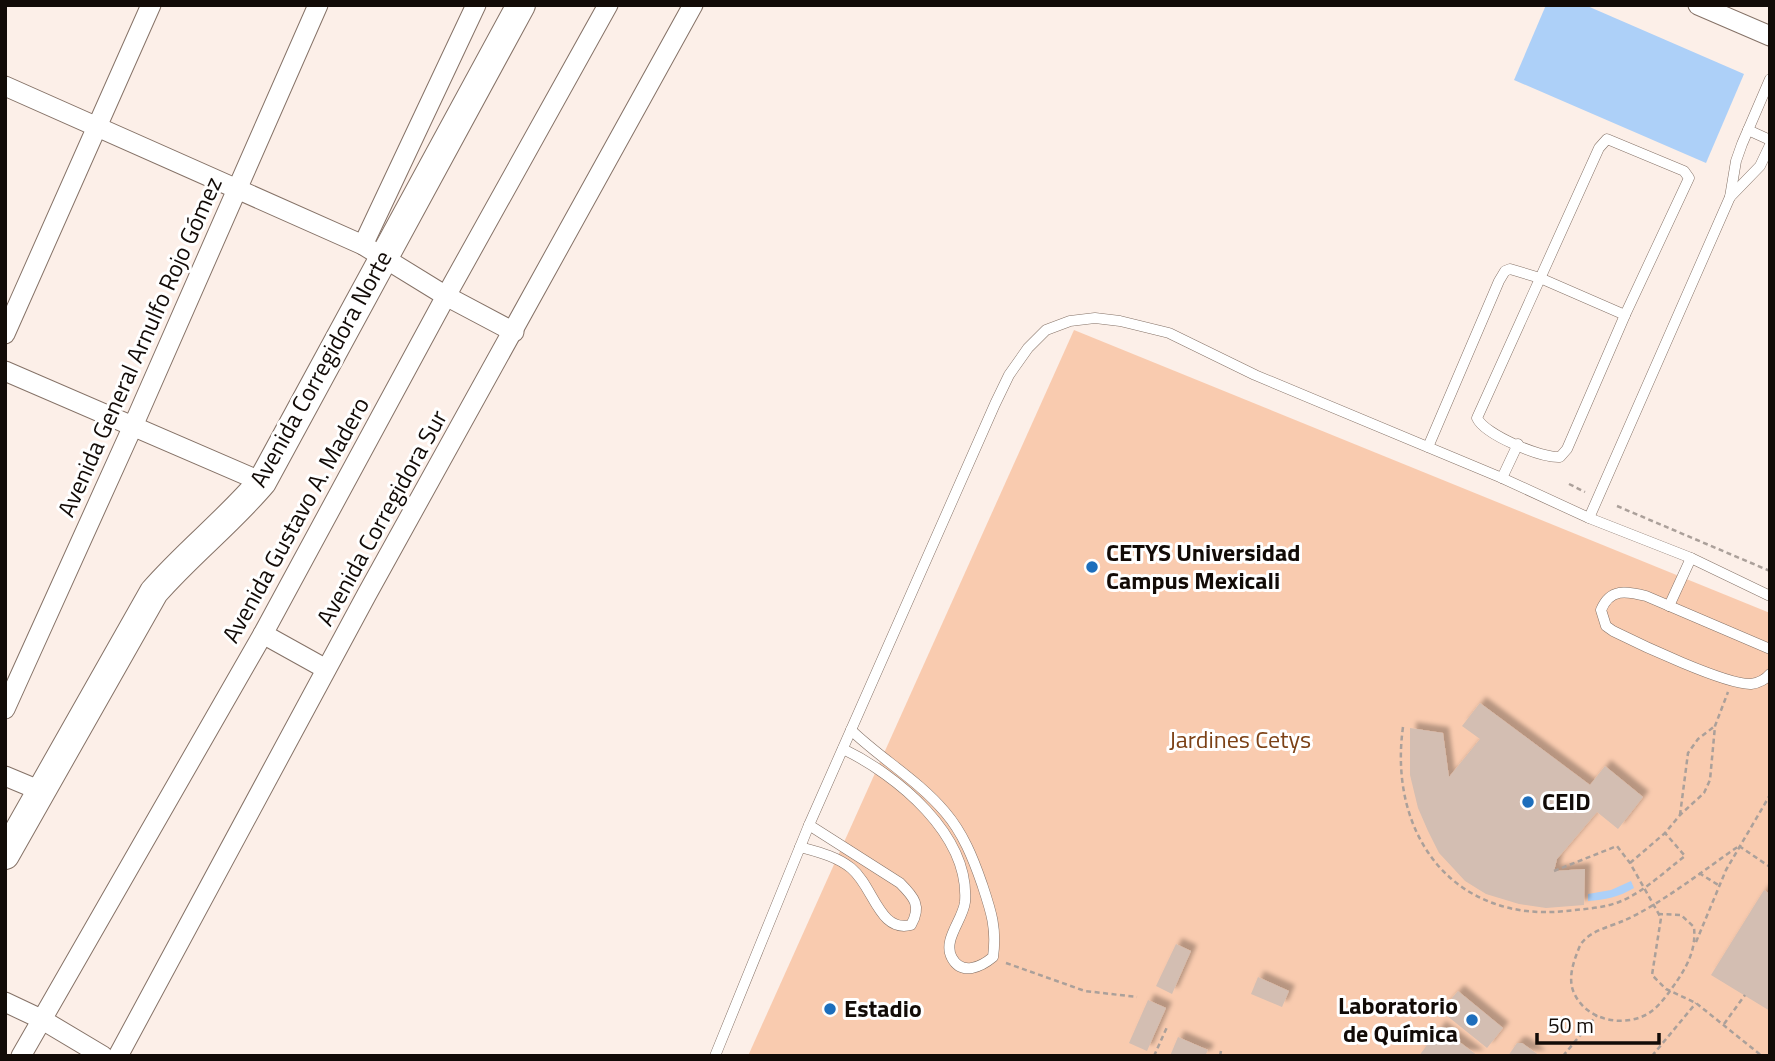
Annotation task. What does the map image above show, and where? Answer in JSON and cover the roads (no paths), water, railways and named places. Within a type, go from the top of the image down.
[{"type":"street","points":[[5,334],[151,5]]},
{"type":"street","name":"Avenida General Arnulfo Rojo Gómez","points":[[5,709],[318,5]]},
{"type":"street","points":[[373,251],[477,5]]},
{"type":"street","name":"Avenida Corregidora Norte","points":[[5,855],[154,592],[262,482],[373,251],[521,5]]},
{"type":"street","name":"Avenida Gustavo A. Madero","points":[[21,1056],[263,634],[608,5]]},
{"type":"street","name":"Avenida Corregidora Sur","points":[[118,1056],[326,669],[693,5]]},
{"type":"street","points":[[1698,5],[1770,36]]},
{"type":"street","points":[[5,86],[373,251],[446,296],[514,332]]},
{"type":"street","points":[[5,371],[262,482]]},
{"type":"street","points":[[263,634],[326,669]]},
{"type":"street","points":[[5,776],[41,791]]},
{"type":"street","points":[[5,1002],[41,1019],[103,1056]]},
{"type":"lane","points":[[1590,518],[1730,197],[1736,161],[1770,79]]},
{"type":"lane","points":[[1730,197],[1760,166],[1770,143],[1748,130]]},
{"type":"lane","points":[[1613,140],[1684,171],[1689,178],[1625,315],[1567,449],[1560,457],[1548,457],[1485,429],[1477,418],[1540,278],[1602,142],[1613,140]]},
{"type":"lane","points":[[1428,447],[1501,277],[1510,269],[1540,278],[1625,315]]},
{"type":"lane","points":[[715,1056],[809,825],[995,404],[1009,376],[1028,348],[1046,330],[1070,321],[1095,318],[1169,333],[1255,375],[1502,478],[1590,518],[1691,558],[1770,596]]},
{"type":"lane","points":[[1502,478],[1518,444]]},
{"type":"lane","points":[[1669,606],[1691,558]]},
{"type":"lane","points":[[1770,649],[1646,596],[1618,592],[1609,595],[1601,610],[1606,626],[1613,631],[1729,681],[1751,684],[1770,674]]},
{"type":"lane","points":[[844,749],[887,774],[917,801],[941,829],[960,861],[965,882],[965,904],[949,948],[952,958],[959,966],[969,969],[981,967],[993,957],[996,937],[992,914],[964,840],[945,812],[851,730]]},
{"type":"lane","points":[[800,847],[833,856],[849,866],[862,878],[883,916],[892,925],[911,925],[917,905],[912,895],[900,883],[809,825]]},
{"type":"water","points":[[1546,5],[1585,5],[1744,74],[1706,163],[1514,80]]},
{"type":"water","points":[[1631,881],[1634,888],[1623,894],[1588,901],[1588,894],[1611,890]]},
{"type":"place","name":"CETYS Universidad Campus Mexicali","points":[[1092,567]]},
{"type":"place","name":"CEID","points":[[1528,802]]},
{"type":"place","name":"Estadio","points":[[830,1009]]},
{"type":"place","name":"Laboratorio de Química","points":[[1472,1020]]},
{"type":"park label","name":"Jardines Cetys","points":[[1240,740]]}]
